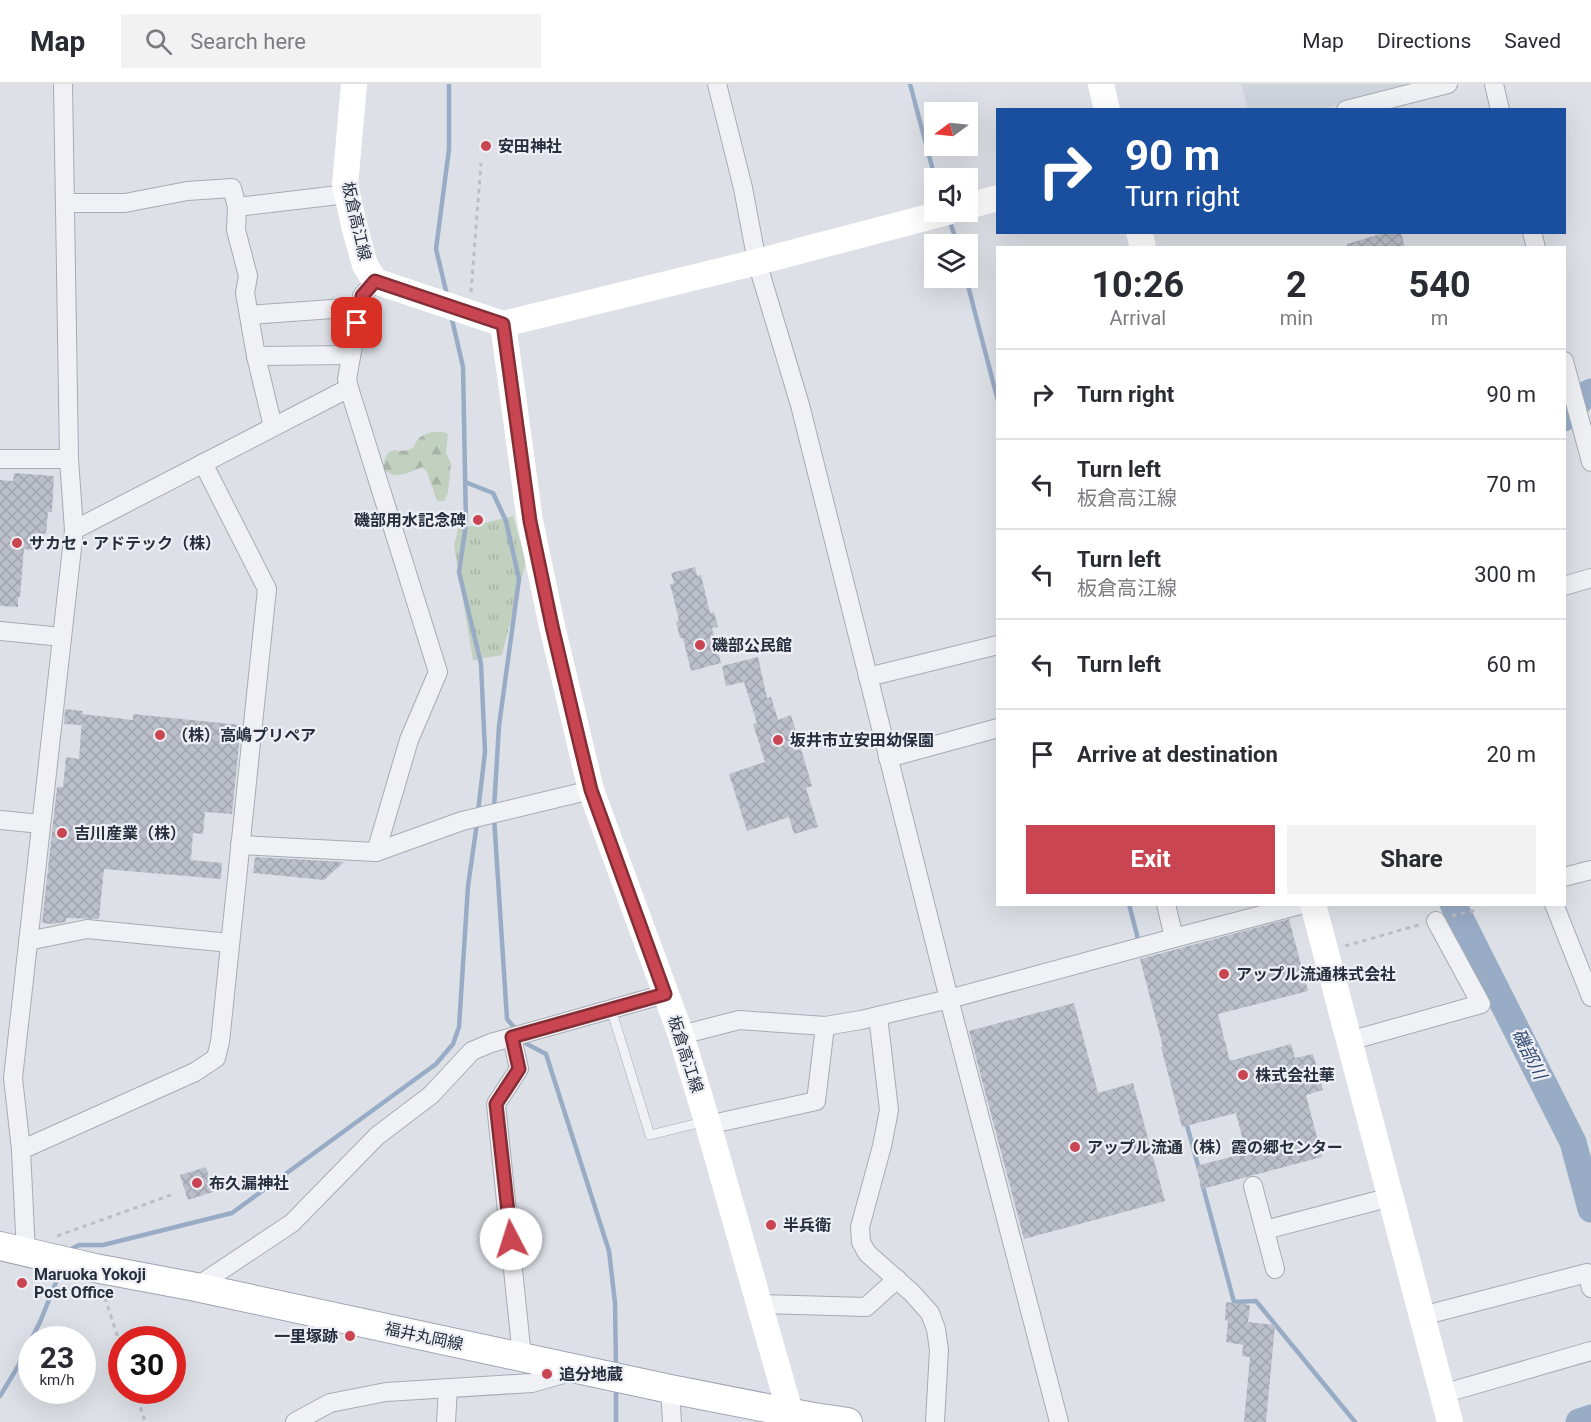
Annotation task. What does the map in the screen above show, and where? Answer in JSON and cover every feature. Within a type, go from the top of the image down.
[{"type":"main road","name":"板倉高江線","points":[[354,84],[345,185],[365,265],[375,281],[503,324],[530,521],[591,790],[681,1035],[759,1304],[803,1417]]},
{"type":"main road","points":[[1101,84],[1107,108]]},
{"type":"main road","points":[[978,203],[996,199]]},
{"type":"main road","points":[[503,324],[924,218]]},
{"type":"main road","points":[[1314,906],[1450,1422]]},
{"type":"main road","name":"福井丸岡線","points":[[18,1249],[95,1268],[196,1287],[803,1417],[848,1422]]},
{"type":"street","points":[[18,1249],[21,1150],[13,1078],[74,530],[69,459],[63,84]]},
{"type":"street","points":[[717,84],[743,188],[757,262],[800,405],[949,999],[1059,1422]]},
{"type":"street","points":[[1354,108],[1448,84]]},
{"type":"street","points":[[1494,84],[1500,108]]},
{"type":"street","points":[[65,203],[125,203],[187,191],[232,188],[237,207],[236,230],[248,276],[245,293],[256,356],[273,427]]},
{"type":"street","points":[[237,207],[347,194]]},
{"type":"street","points":[[375,281],[362,296],[347,379],[438,672],[409,740],[376,852]]},
{"type":"street","points":[[249,315],[360,307]]},
{"type":"street","points":[[256,356],[351,355]]},
{"type":"street","points":[[1566,366],[1586,420],[1591,462]]},
{"type":"street","points":[[74,530],[349,388]]},
{"type":"street","points":[[0,459],[69,459]]},
{"type":"street","points":[[21,1150],[195,1072],[216,1058],[220,1042],[267,589],[203,463]]},
{"type":"street","points":[[1566,585],[1591,578]]},
{"type":"street","points":[[0,631],[62,637]]},
{"type":"street","points":[[868,677],[996,645]]},
{"type":"street","points":[[888,758],[996,729]]},
{"type":"street","points":[[240,845],[376,852],[462,821],[591,790]]},
{"type":"street","points":[[0,820],[41,824]]},
{"type":"street","points":[[1566,877],[1591,870]]},
{"type":"street","points":[[1166,906],[1174,938]]},
{"type":"street","points":[[681,1035],[739,1020],[825,1026],[878,1016],[1296,906]]},
{"type":"street","points":[[1555,906],[1591,997]]},
{"type":"street","points":[[1349,1041],[1481,1004],[1436,921]]},
{"type":"street","points":[[28,941],[87,929],[230,943]]},
{"type":"street","points":[[196,1287],[292,1223],[377,1136],[430,1095],[472,1051],[491,1043],[665,994]]},
{"type":"street","points":[[878,1016],[890,1110],[860,1227],[861,1242],[867,1253],[912,1293],[930,1313],[936,1329],[939,1350],[935,1422]]},
{"type":"street","points":[[707,1123],[816,1101],[825,1026]]},
{"type":"street","points":[[512,1037],[519,1069],[496,1104],[522,1357]]},
{"type":"street","points":[[1253,1186],[1275,1269]]},
{"type":"street","points":[[1265,1230],[1391,1197]]},
{"type":"street","points":[[1422,1316],[1587,1273],[1591,1288]]},
{"type":"street","points":[[759,1304],[866,1307],[897,1279]]},
{"type":"street","points":[[1442,1394],[1591,1351]]},
{"type":"street","points":[[295,1422],[330,1403],[386,1392],[532,1383],[582,1369]]},
{"type":"street","points":[[446,1422],[448,1388]]},
{"type":"street","points":[[670,1389],[672,1422]]},
{"type":"lane","points":[[611,1009],[650,1135],[707,1123]]},
{"type":"path","points":[[465,310],[481,163]]},
{"type":"path","points":[[1326,951],[1473,911],[1471,906]]},
{"type":"path","points":[[18,1249],[171,1195]]},
{"type":"path","points":[[95,1268],[114,1326]]},
{"type":"path","points":[[139,1404],[145,1422]]},
{"type":"shaded area","points":[[1241,84],[1418,84],[1325,108],[1248,108]]},
{"type":"green space","points":[[432,432],[448,434],[446,453],[451,463],[448,493],[444,501],[437,501],[423,467],[397,475],[383,469],[387,454],[395,450],[409,450],[421,437]]},
{"type":"green space","points":[[513,516],[526,562],[502,655],[473,660],[454,546],[458,529]]},
{"type":"building","points":[[1380,234],[1402,234],[1404,246],[1347,246],[1347,244]]},
{"type":"building","name":"サカセ・アドテック（株）","points":[[14,473],[54,476],[52,512],[48,512],[46,534],[36,533],[34,550],[24,549],[18,607],[0,606],[0,480],[13,481]]},
{"type":"building","points":[[695,567],[697,576],[701,575],[710,613],[714,612],[718,627],[712,628],[721,663],[691,671],[683,638],[680,638],[676,622],[679,620],[670,584],[674,583],[671,573]]},
{"type":"building","points":[[758,657],[767,698],[771,697],[778,720],[791,715],[812,786],[806,788],[818,827],[794,834],[789,817],[747,831],[729,774],[765,762],[753,724],[757,723],[744,682],[726,686],[722,666]]},
{"type":"building","points":[[65,709],[83,711],[82,714],[133,720],[133,714],[241,725],[232,814],[205,812],[203,834],[193,833],[191,860],[222,863],[221,879],[104,869],[99,919],[66,918],[66,922],[42,923],[57,787],[63,787],[66,757],[79,759],[82,719],[81,725],[64,724]]},
{"type":"building","points":[[255,857],[344,862],[324,880],[253,873]]},
{"type":"building","points":[[1289,919],[1308,991],[1218,1014],[1230,1061],[1291,1044],[1295,1058],[1313,1054],[1323,1090],[1306,1095],[1322,1157],[1202,1189],[1196,1166],[1246,1153],[1236,1113],[1182,1127],[1140,959]]},
{"type":"building","name":"アップル流通（株）霞の郷センター","points":[[1074,1003],[1098,1093],[1133,1083],[1165,1201],[1024,1239],[969,1031]]},
{"type":"building","name":"布久漏神社","points":[[206,1167],[213,1192],[188,1200],[180,1175]]},
{"type":"building","points":[[1226,1302],[1250,1305],[1248,1322],[1275,1325],[1266,1422],[1244,1422],[1250,1357],[1242,1356],[1243,1345],[1226,1342],[1228,1321],[1225,1320]]},
{"type":"waterway","points":[[447,295],[436,249],[449,149],[449,84]]},
{"type":"waterway","points":[[910,84],[932,168]]},
{"type":"waterway","points":[[950,222],[954,234]]},
{"type":"waterway","points":[[969,288],[996,393]]},
{"type":"waterway","points":[[451,315],[463,367],[466,524],[459,572],[481,664],[485,752],[478,812]]},
{"type":"waterway","name":"磯部川","points":[[1566,416],[1585,395],[1591,392]]},
{"type":"waterway","points":[[465,482],[493,493],[506,521],[519,579],[499,726],[494,808]]},
{"type":"waterway","points":[[494,817],[507,1019],[518,1032]]},
{"type":"waterway","points":[[71,1252],[79,1245],[103,1245],[232,1213],[436,1064],[453,1044],[459,1027],[468,886],[477,823]]},
{"type":"waterway","points":[[1130,906],[1139,943]]},
{"type":"waterway","name":"磯部川","points":[[1454,906],[1573,1142],[1591,1209]]},
{"type":"waterway","points":[[523,1039],[527,1044],[546,1054],[609,1251],[615,1303],[616,1367]]},
{"type":"waterway","points":[[1186,1122],[1199,1169]]},
{"type":"waterway","points":[[1202,1183],[1234,1302],[1256,1301],[1355,1422]]},
{"type":"waterway","points":[[0,1396],[40,1322],[61,1270]]},
{"type":"waterway","points":[[616,1392],[616,1422]]},
{"type":"waterway","name":"磯部川","points":[[1579,1422],[1591,1418]]},
{"type":"place","name":"安田神社","points":[[486,146]]},
{"type":"place","name":"磯部用水記念碑","points":[[478,520]]},
{"type":"place","name":"サカセ・アドテック（株）","points":[[17,543]]},
{"type":"place","name":"磯部公民館","points":[[700,645]]},
{"type":"place","name":"（株）高嶋プリペア","points":[[160,735]]},
{"type":"place","name":"坂井市立安田幼保園","points":[[778,740]]},
{"type":"place","name":"吉川産業（株）","points":[[62,833]]},
{"type":"place","name":"アップル流通株式会社","points":[[1224,974]]},
{"type":"place","name":"株式会社華","points":[[1243,1075]]},
{"type":"place","name":"アップル流通（株）霞の郷センター","points":[[1075,1147]]},
{"type":"place","name":"布久漏神社","points":[[197,1183]]},
{"type":"place","name":"半兵衛","points":[[771,1225]]},
{"type":"place","name":"Maruoka Yokoji Post Office","points":[[22,1283]]},
{"type":"place","name":"一里塚跡","points":[[350,1336]]},
{"type":"place","name":"追分地蔵","points":[[547,1374]]},
{"type":"route","points":[[357,323],[362,296],[375,281],[503,324],[530,521],[576,728],[591,790],[665,994],[512,1037],[519,1069],[496,1104],[511,1239]]}]
